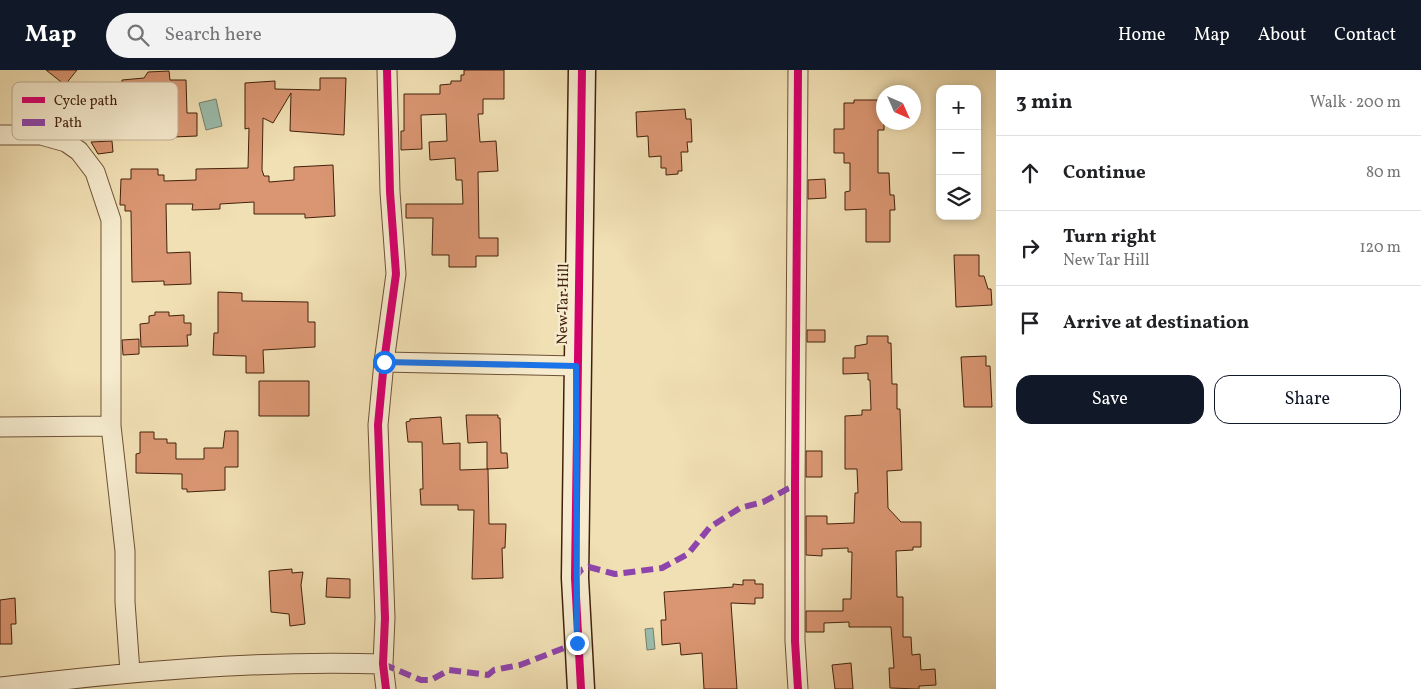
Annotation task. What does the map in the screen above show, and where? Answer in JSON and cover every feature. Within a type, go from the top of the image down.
[{"type":"street","points":[[386,689],[383,664],[385,618],[378,426],[384,362],[396,274],[391,216],[387,70]]},
{"type":"street","name":"New Tar Hill","points":[[581,689],[575,578],[576,366],[582,70]]},
{"type":"street","points":[[798,70],[795,641],[798,689]]},
{"type":"street","points":[[59,140],[66,142],[79,151],[89,162],[106,200],[110,220],[112,260],[109,359],[111,426],[125,551],[125,602],[130,672]]},
{"type":"street","points":[[384,362],[576,366]]},
{"type":"street","points":[[0,427],[111,426]]},
{"type":"street","points":[[0,687],[130,672],[253,663],[383,664]]},
{"type":"shaded area","points":[[216,99],[222,126],[206,130],[199,103]]},
{"type":"shaded area","points":[[653,628],[655,649],[647,650],[645,629]]},
{"type":"building","points":[[46,70],[77,70],[67,82],[61,82]]},
{"type":"building","points":[[464,70],[504,70],[504,99],[483,99],[483,114],[478,114],[480,142],[496,141],[498,171],[478,172],[479,238],[498,238],[498,256],[476,256],[476,267],[449,267],[449,255],[432,255],[433,218],[406,218],[406,204],[463,204],[462,180],[456,180],[455,158],[430,160],[429,142],[447,141],[446,114],[421,115],[422,149],[401,150],[401,131],[404,131],[404,94],[440,94],[440,85],[451,84],[451,81],[461,81],[461,75],[464,75]]},
{"type":"building","points":[[169,71],[170,80],[186,80],[187,113],[197,113],[197,136],[178,137],[178,82],[122,82],[122,80],[144,78],[148,72]]},
{"type":"building","points":[[320,78],[346,78],[344,135],[290,131],[291,93],[273,123],[263,118],[262,170],[264,176],[269,176],[269,182],[294,180],[294,167],[333,165],[335,216],[305,218],[305,214],[254,214],[254,202],[220,204],[220,209],[192,210],[193,204],[166,204],[167,253],[190,252],[191,284],[164,285],[164,281],[132,282],[131,211],[125,211],[125,205],[120,205],[121,179],[131,179],[131,169],[158,169],[158,175],[164,175],[164,181],[196,180],[196,169],[248,168],[249,128],[245,129],[245,83],[275,81],[275,89],[320,90]]},
{"type":"building","points":[[854,100],[876,100],[878,173],[889,173],[890,195],[894,195],[895,210],[890,210],[890,242],[866,242],[866,209],[845,210],[845,192],[850,191],[850,163],[844,163],[844,153],[834,153],[834,129],[844,129],[844,103],[854,103]]},
{"type":"building","points":[[685,109],[686,119],[691,119],[692,142],[687,142],[688,152],[681,152],[682,171],[678,171],[678,174],[666,175],[666,168],[661,168],[661,156],[649,157],[648,136],[637,137],[636,112]]},
{"type":"building","points":[[112,141],[113,152],[98,154],[91,142]]},
{"type":"building","points":[[825,179],[826,198],[808,199],[808,180]]},
{"type":"building","points":[[954,255],[979,255],[979,276],[984,276],[988,289],[991,289],[992,305],[956,307]]},
{"type":"building","points":[[218,292],[242,293],[242,301],[308,302],[308,322],[315,322],[315,347],[263,350],[264,373],[246,373],[246,356],[213,355],[214,333],[218,333]]},
{"type":"building","points":[[155,312],[169,312],[169,316],[184,315],[184,323],[191,323],[191,335],[187,335],[188,346],[141,347],[140,324],[149,323],[149,316],[155,315]]},
{"type":"building","points":[[807,330],[825,330],[825,342],[807,342]]},
{"type":"building","points":[[867,336],[888,336],[888,343],[891,343],[892,384],[897,384],[897,409],[900,409],[902,470],[887,471],[888,508],[901,522],[921,522],[921,547],[913,547],[913,550],[896,551],[897,597],[903,597],[903,637],[911,637],[912,655],[920,654],[921,670],[935,669],[936,685],[919,686],[919,689],[890,688],[889,668],[894,668],[891,627],[849,627],[849,622],[824,623],[824,632],[806,632],[806,611],[843,611],[843,599],[851,599],[852,552],[848,552],[848,548],[822,549],[822,556],[806,555],[806,516],[827,516],[827,524],[854,523],[855,493],[858,493],[857,469],[845,469],[845,416],[862,415],[862,410],[871,410],[870,380],[868,380],[868,373],[843,374],[843,358],[855,358],[855,346],[867,344]]},
{"type":"building","points":[[139,339],[139,354],[123,355],[122,340]]},
{"type":"building","points":[[986,356],[986,366],[990,366],[992,407],[964,407],[961,357]]},
{"type":"building","points":[[259,381],[309,381],[309,416],[259,416]]},
{"type":"building","points":[[466,415],[498,415],[498,418],[500,418],[501,453],[507,453],[508,468],[487,469],[487,442],[468,443]]},
{"type":"building","points":[[441,417],[443,444],[460,443],[460,470],[488,469],[489,524],[506,524],[505,548],[502,548],[503,578],[472,579],[474,510],[458,510],[458,505],[421,505],[420,489],[423,489],[422,442],[408,442],[406,422],[410,421],[410,419]]},
{"type":"building","points":[[225,431],[238,431],[238,467],[225,467],[225,490],[187,492],[187,489],[182,489],[182,474],[136,473],[136,454],[140,453],[140,432],[154,432],[154,439],[167,439],[167,443],[176,443],[176,459],[204,459],[204,448],[223,448]]},
{"type":"building","points":[[806,451],[822,451],[822,477],[806,477]]},
{"type":"building","points":[[292,569],[292,573],[303,572],[301,585],[305,624],[290,626],[289,614],[271,612],[269,571]]},
{"type":"building","points":[[327,578],[350,579],[350,598],[326,597]]},
{"type":"building","points":[[743,580],[755,580],[755,584],[763,584],[763,598],[755,598],[755,604],[731,603],[737,689],[704,689],[702,653],[681,655],[680,643],[662,645],[661,620],[666,620],[664,592],[733,587],[733,584],[743,585]]},
{"type":"building","points":[[15,598],[16,624],[11,624],[12,644],[0,644],[0,600]]},
{"type":"building","points":[[851,663],[853,689],[835,689],[832,665]]},
{"type":"marked path","points":[[575,578],[581,570],[589,567],[615,574],[662,568],[688,554],[710,527],[740,508],[763,502],[795,485]]},
{"type":"marked path","points":[[383,664],[421,680],[431,680],[449,670],[488,675],[494,670],[520,665],[577,643]]},
{"type":"cycle path","points":[[386,689],[383,664],[385,618],[378,425],[396,274],[390,192],[387,70]]},
{"type":"cycle path","points":[[581,689],[575,578],[582,70]]},
{"type":"cycle path","points":[[798,70],[795,641],[798,689]]},
{"type":"route","points":[[384,362],[576,366],[575,578],[577,643]]}]
